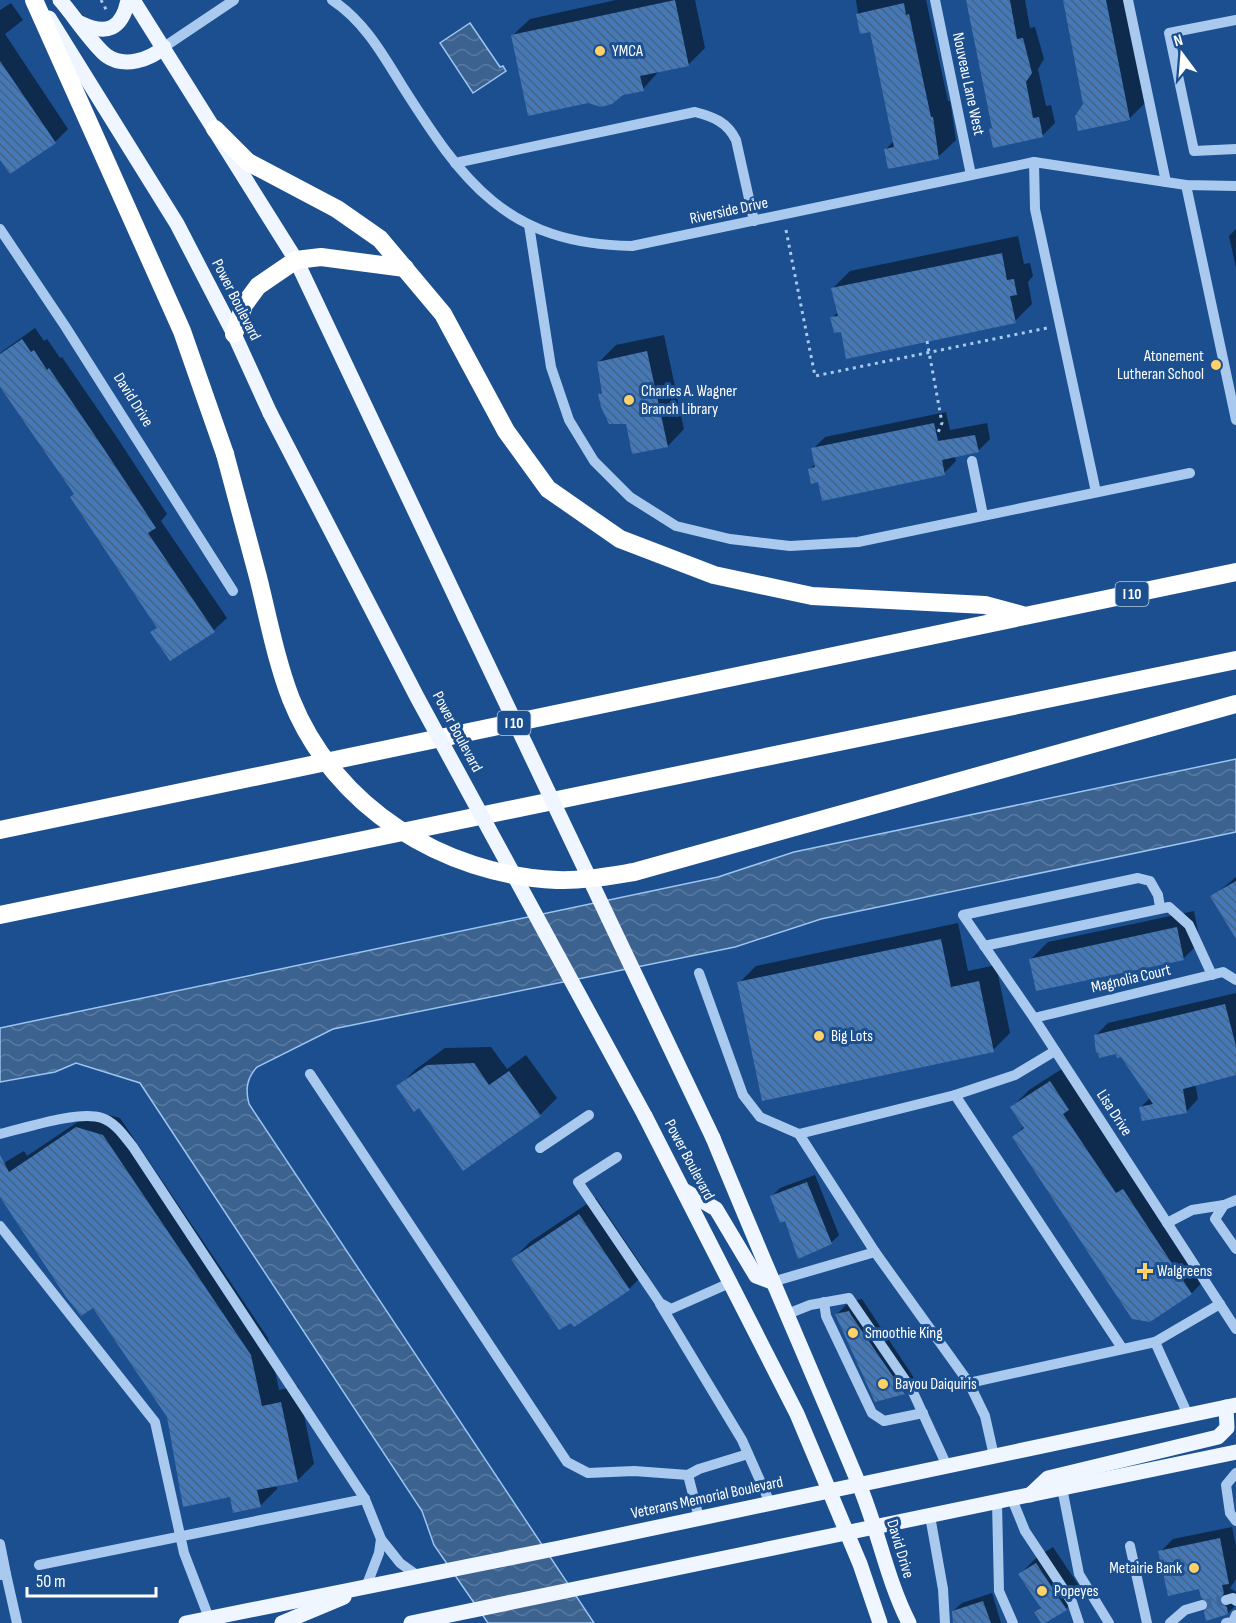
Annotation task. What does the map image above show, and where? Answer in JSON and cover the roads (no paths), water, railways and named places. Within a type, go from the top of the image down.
[{"type":"highway","points":[[36,0],[182,331],[225,454],[274,645],[291,699],[314,744],[342,782],[379,817],[410,838],[485,869],[559,880],[634,872],[1236,704]]},
{"type":"highway","points":[[215,129],[248,162],[337,209],[380,239],[443,314],[506,431],[548,489],[620,539],[714,575],[812,596],[985,605],[1027,616]]},
{"type":"highway","points":[[234,334],[244,305],[258,286],[296,260],[321,256],[405,268]]},
{"type":"highway","name":"I 10","points":[[0,830],[1236,572]]},
{"type":"highway","points":[[0,915],[1236,660]]},
{"type":"main road","name":"Power Boulevard","points":[[36,0],[177,224],[234,334],[270,413],[417,697],[645,1116],[732,1282],[797,1414],[830,1490]]},
{"type":"main road","points":[[60,0],[107,56],[131,63],[156,54],[164,47]]},
{"type":"main road","name":"Power Boulevard","points":[[130,0],[164,47],[296,260],[713,1138],[785,1315],[860,1484]]},
{"type":"main road","points":[[80,23],[103,30],[114,27],[125,13],[130,0]]},
{"type":"main road","points":[[685,1191],[716,1209],[756,1276],[772,1282]]},
{"type":"main road","points":[[1030,1495],[1048,1478],[1218,1437],[1227,1428],[1231,1406]]},
{"type":"main road","name":"Veterans Memorial Boulevard","points":[[186,1623],[208,1621],[1231,1406]]},
{"type":"main road","points":[[411,1623],[1236,1452]]},
{"type":"main road","name":"David Drive","points":[[860,1484],[891,1582],[909,1623]]},
{"type":"main road","points":[[830,1490],[880,1623]]},
{"type":"main road","points":[[282,1623],[366,1587]]},
{"type":"street","points":[[164,47],[234,0]]},
{"type":"street","name":"Riverside Drive","points":[[332,0],[348,11],[379,48],[468,180],[515,219],[549,235],[573,240],[603,246],[632,246],[1034,162],[1186,185],[1236,186]]},
{"type":"street","name":"Nouveau Lane West","points":[[935,0],[971,174]]},
{"type":"street","points":[[1128,0],[1166,182]]},
{"type":"street","points":[[1236,20],[1169,33],[1194,151],[1236,149]]},
{"type":"street","points":[[455,163],[695,112],[722,121],[731,130],[736,140],[754,221]]},
{"type":"street","points":[[1034,162],[1035,208],[1096,492]]},
{"type":"street","points":[[1186,185],[1236,420]]},
{"type":"street","points":[[529,225],[551,367],[569,420],[594,461],[630,496],[676,525],[730,539],[790,546],[858,542],[1190,473]]},
{"type":"street","name":"David Drive","points":[[0,229],[65,326],[232,591]]},
{"type":"street","points":[[972,461],[983,515]]},
{"type":"street","name":"Lisa Drive","points":[[1160,908],[1158,895],[1150,881],[1138,878],[963,915],[1034,1017],[1236,1329]]},
{"type":"street","points":[[984,946],[1169,907],[1189,925],[1212,975]]},
{"type":"street","name":"Magnolia Court","points":[[1034,1017],[1223,972],[1235,979]]},
{"type":"street","points":[[699,973],[743,1095],[760,1117],[799,1134],[875,1252],[969,1383],[985,1416],[994,1456]]},
{"type":"street","points":[[799,1134],[955,1095],[1015,1075],[1055,1051]]},
{"type":"street","points":[[310,1074],[567,1462],[588,1473],[634,1471],[688,1475],[699,1468],[748,1454]]},
{"type":"street","points":[[955,1095],[1122,1348]]},
{"type":"street","points":[[540,1148],[590,1115]]},
{"type":"street","points":[[0,1134],[80,1117],[101,1118],[117,1127],[133,1147],[365,1499],[381,1539],[400,1563],[425,1574]]},
{"type":"street","points":[[617,1157],[578,1182],[660,1303],[748,1454],[770,1503]]},
{"type":"street","points":[[1167,1223],[1192,1210],[1224,1205],[1236,1200]]},
{"type":"street","points":[[1224,1205],[1215,1219],[1236,1249]]},
{"type":"street","points":[[0,1226],[155,1422],[180,1536],[208,1621]]},
{"type":"street","points":[[772,1282],[875,1252]]},
{"type":"street","points":[[660,1303],[671,1310],[732,1282]]},
{"type":"street","points":[[785,1315],[824,1302],[849,1298],[912,1390],[947,1466]]},
{"type":"street","points":[[824,1302],[826,1316],[872,1413],[884,1422],[923,1413]]},
{"type":"street","points":[[969,1383],[1155,1342],[1220,1304]]},
{"type":"street","points":[[1155,1342],[1188,1415]]},
{"type":"street","points":[[1236,1473],[1226,1485],[1230,1513],[1236,1521]]},
{"type":"street","points":[[688,1475],[699,1518]]},
{"type":"street","points":[[1062,1488],[1078,1574],[1108,1623]]},
{"type":"street","points":[[39,1565],[365,1499]]},
{"type":"street","points":[[1005,1500],[999,1591],[1013,1623]]},
{"type":"street","points":[[1005,1500],[1072,1602],[1079,1623]]},
{"type":"street","points":[[930,1516],[939,1566],[945,1623]]},
{"type":"street","points":[[366,1587],[379,1553],[381,1539]]},
{"type":"street","points":[[0,1544],[3,1574],[17,1623]]},
{"type":"street","points":[[1130,1546],[1147,1623]]},
{"type":"street","points":[[1173,1623],[1185,1610],[1202,1605]]},
{"type":"street","points":[[1226,1623],[1233,1622],[1236,1615]]},
{"type":"water","points":[[470,23],[500,67],[503,66],[506,71],[473,93],[440,43]]},
{"type":"water","points":[[1236,759],[1236,832],[821,919],[735,947],[333,1029],[257,1067],[251,1075],[247,1093],[249,1104],[594,1623],[488,1623],[434,1545],[422,1511],[140,1083],[76,1063],[55,1072],[0,1082],[0,1028],[718,877],[794,852]]},
{"type":"tunnel","points":[[1202,1605],[1226,1600]]},
{"type":"place","name":"YMCA","points":[[600,51]]},
{"type":"place","name":"Atonement Lutheran School","points":[[1216,365]]},
{"type":"place","name":"Charles A. Wagner Branch Library","points":[[629,400]]},
{"type":"place","name":"Big Lots","points":[[819,1036]]},
{"type":"place","name":"Walgreens","points":[[1145,1271]]},
{"type":"place","name":"Smoothie King","points":[[853,1333]]},
{"type":"place","name":"Bayou Daiquiris","points":[[883,1384]]},
{"type":"place","name":"Metairie Bank","points":[[1194,1568]]},
{"type":"place","name":"Popeyes","points":[[1042,1591]]}]
